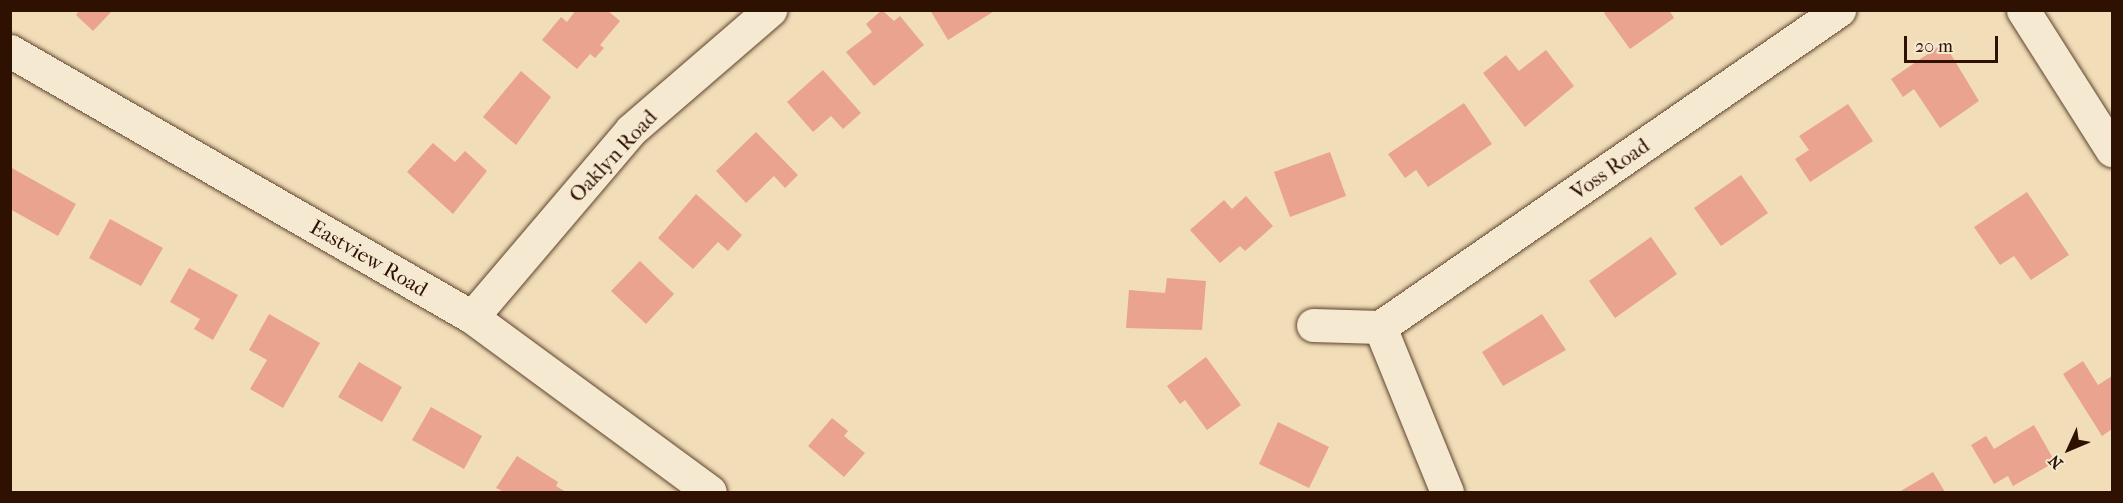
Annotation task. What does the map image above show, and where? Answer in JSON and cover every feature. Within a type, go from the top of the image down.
[{"type":"street","name":"Oaklyn Road","points":[[472,317],[631,130],[770,10]]},
{"type":"street","name":"Voss Road","points":[[1380,327],[1839,10]]},
{"type":"street","points":[[2023,10],[2112,150]]},
{"type":"street","name":"Eastview Road","points":[[10,51],[472,317],[710,492]]},
{"type":"street","points":[[1313,325],[1380,327],[1447,492]]},
{"type":"building","points":[[80,10],[113,10],[93,31],[76,15]]},
{"type":"building","points":[[576,10],[607,10],[620,21],[600,45],[604,48],[595,58],[590,54],[577,69],[542,40],[561,17],[567,22]]},
{"type":"building","points":[[882,10],[894,21],[900,16],[924,45],[874,86],[846,52],[872,32],[866,24]]},
{"type":"building","points":[[930,10],[996,10],[948,40]]},
{"type":"building","points":[[1608,10],[1669,10],[1674,18],[1630,49],[1604,13]]},
{"type":"building","points":[[1944,43],[1979,101],[1940,128],[1914,89],[1903,97],[1891,79]]},
{"type":"building","points":[[1546,50],[1574,86],[1525,127],[1483,73],[1506,55],[1519,71]]},
{"type":"building","points":[[823,70],[861,113],[843,129],[831,116],[813,132],[787,102]]},
{"type":"building","points":[[521,71],[551,97],[516,145],[483,117]]},
{"type":"building","points":[[1464,103],[1492,144],[1428,187],[1416,170],[1405,178],[1388,154]]},
{"type":"building","points":[[1848,104],[1873,141],[1810,182],[1795,159],[1809,150],[1799,136]]},
{"type":"building","points":[[756,132],[798,175],[785,188],[774,176],[746,203],[716,171]]},
{"type":"building","points":[[433,143],[455,162],[465,151],[487,171],[453,214],[407,172]]},
{"type":"building","points":[[1330,152],[1346,196],[1290,217],[1274,172]]},
{"type":"building","points":[[10,167],[76,204],[58,236],[10,209]]},
{"type":"building","points":[[1741,175],[1768,213],[1721,246],[1694,208]]},
{"type":"building","points":[[2027,192],[2069,255],[2031,280],[2014,256],[2000,265],[1974,227]]},
{"type":"building","points":[[696,194],[742,235],[728,251],[718,242],[693,269],[658,238]]},
{"type":"building","points":[[1246,196],[1273,226],[1245,251],[1240,246],[1220,263],[1190,230],[1224,200],[1232,209]]},
{"type":"building","points":[[110,219],[163,248],[141,286],[89,258]]},
{"type":"building","points":[[1651,237],[1677,274],[1615,318],[1589,281]]},
{"type":"building","points":[[640,261],[674,294],[646,324],[611,291]]},
{"type":"building","points":[[189,268],[238,295],[213,340],[194,329],[200,319],[170,302]]},
{"type":"building","points":[[1167,278],[1206,281],[1202,330],[1126,328],[1129,290],[1165,293]]},
{"type":"building","points":[[269,314],[320,343],[283,408],[250,389],[267,360],[249,350]]},
{"type":"building","points":[[1542,314],[1566,350],[1503,386],[1482,352]]},
{"type":"building","points":[[1206,357],[1241,405],[1207,430],[1185,400],[1180,404],[1167,386]]},
{"type":"building","points":[[2083,361],[2098,385],[2112,376],[2112,429],[2102,436],[2063,374]]},
{"type":"building","points":[[359,362],[402,387],[382,422],[338,397]]},
{"type":"building","points":[[431,407],[482,436],[464,469],[412,440]]},
{"type":"building","points":[[832,418],[848,431],[844,436],[865,453],[844,477],[808,446]]},
{"type":"building","points":[[1278,422],[1329,447],[1309,488],[1259,464]]},
{"type":"building","points":[[2034,425],[2055,462],[2013,486],[2008,476],[1994,484],[1971,445],[1986,436],[1994,449]]},
{"type":"building","points":[[517,456],[558,482],[556,486],[566,492],[504,492],[496,488]]},
{"type":"building","points":[[1933,472],[1945,492],[1899,492]]}]
